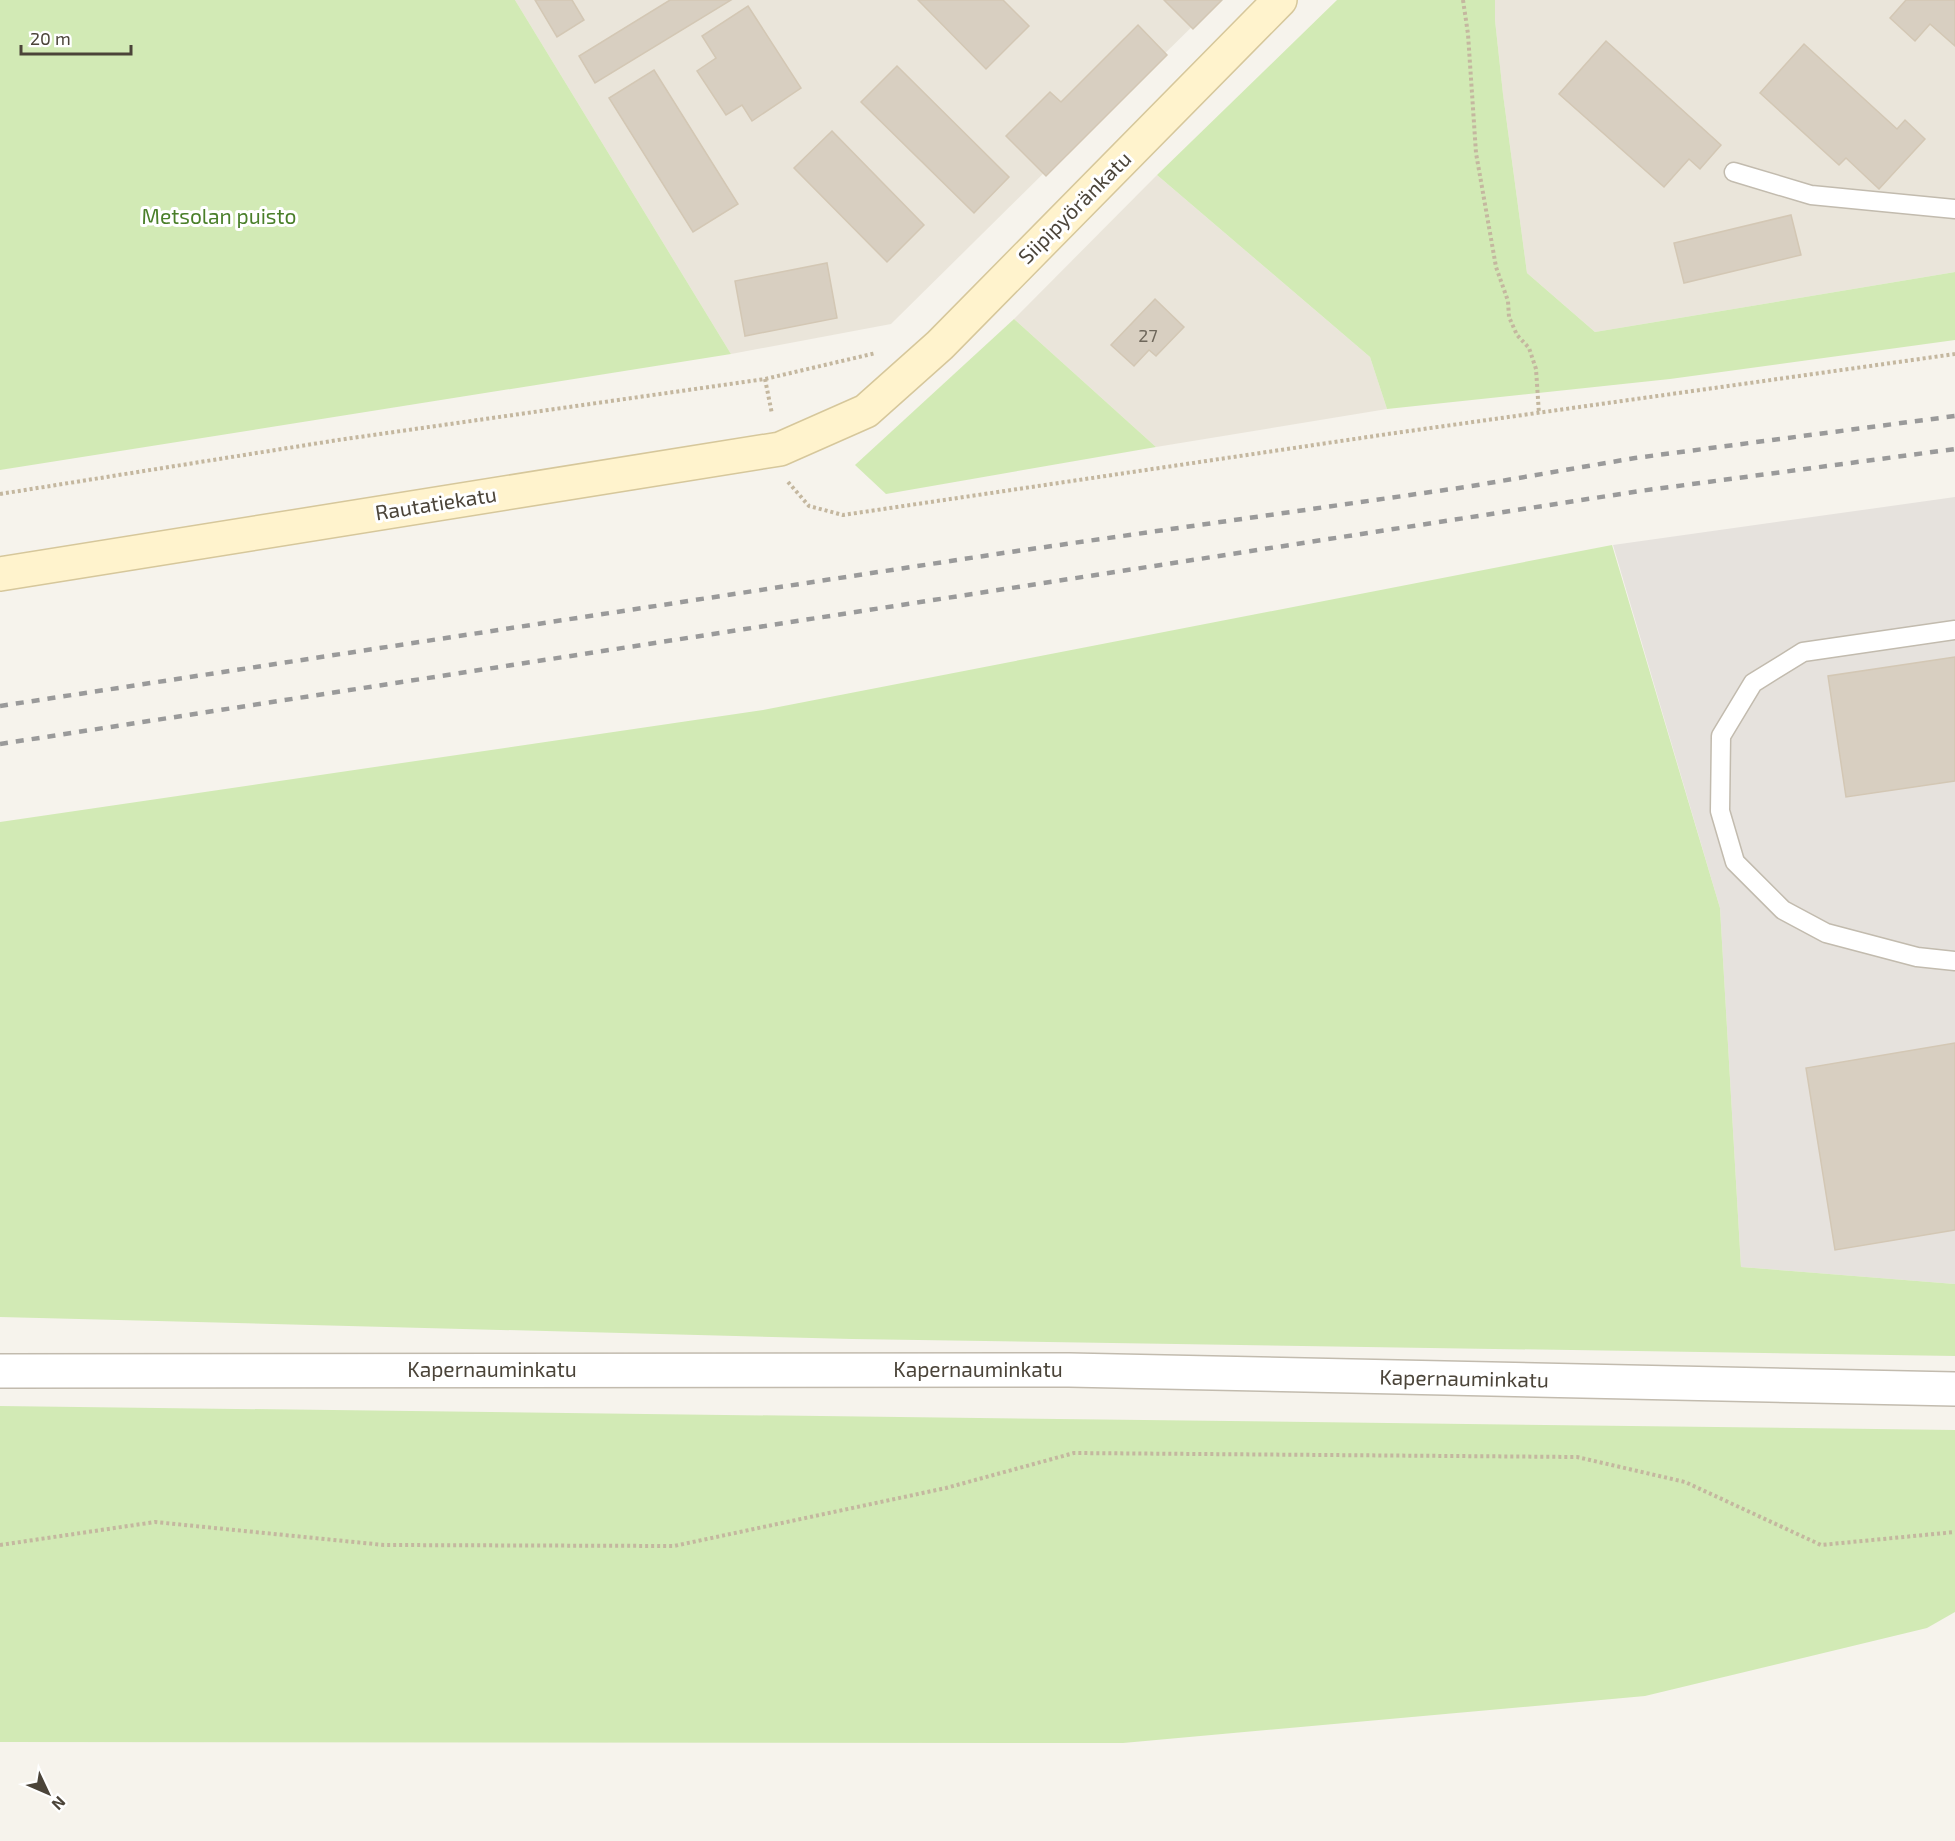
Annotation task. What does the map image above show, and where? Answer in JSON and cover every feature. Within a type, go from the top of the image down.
[{"type":"street","name":"Siipipyöränkatu","points":[[866,411],[940,345],[1280,0]]},
{"type":"street","name":"Rautatiekatu","points":[[0,574],[780,449],[866,411]]},
{"type":"street","name":"Kapernauminkatu","points":[[0,1371],[1069,1370],[1955,1389]]},
{"type":"lane","points":[[1734,172],[1811,195],[1955,209]]},
{"type":"lane","points":[[1955,630],[1803,652],[1753,683],[1721,736],[1720,800],[1720,811],[1735,862],[1783,910],[1826,933],[1917,957],[1955,961]]},
{"type":"path","points":[[1463,0],[1468,34],[1476,153],[1496,267],[1508,301],[1509,317],[1517,335],[1529,348],[1536,369],[1539,414]]},
{"type":"path","points":[[0,494],[338,440],[765,379],[883,351]]},
{"type":"path","points":[[787,480],[808,506],[843,515],[1318,444],[1955,354]]},
{"type":"path","points":[[0,1545],[155,1522],[384,1545],[674,1546],[946,1488],[1074,1453],[1577,1457],[1685,1482],[1821,1545],[1955,1532]]},
{"type":"shaded area","points":[[515,0],[1219,0],[891,324],[731,354]]},
{"type":"shaded area","points":[[1495,0],[1955,0],[1955,272],[1595,332],[1527,273],[1503,94]]},
{"type":"shaded area","points":[[1157,175],[1370,357],[1387,409],[1156,447],[1014,319]]},
{"type":"shaded area","points":[[1955,497],[1955,1284],[1741,1267],[1720,908],[1613,545]]},
{"type":"green space","name":"Metsolan puisto","points":[[0,0],[515,0],[731,354],[0,470]]},
{"type":"green space","points":[[1337,0],[1495,0],[1503,94],[1527,273],[1595,332],[1955,272],[1955,340],[1670,379],[1387,409],[1370,357],[1157,175]]},
{"type":"green space","points":[[1014,319],[1156,447],[886,494],[855,465]]},
{"type":"green space","points":[[1612,545],[1720,908],[1741,1267],[1955,1284],[1955,1356],[852,1339],[0,1317],[0,822],[763,710]]},
{"type":"green space","points":[[0,1406],[1955,1430],[1955,1612],[1927,1628],[1645,1696],[1123,1743],[0,1742]]},
{"type":"building","points":[[535,0],[572,0],[584,20],[557,37]]},
{"type":"building","points":[[670,0],[731,0],[595,83],[579,56]]},
{"type":"building","points":[[918,0],[1003,0],[1029,26],[986,69]]},
{"type":"building","points":[[1164,0],[1222,0],[1193,29]]},
{"type":"building","points":[[1906,0],[1955,0],[1955,46],[1930,24],[1915,41],[1890,18]]},
{"type":"building","points":[[748,6],[801,88],[752,121],[742,105],[726,115],[697,71],[716,58],[702,36]]},
{"type":"building","points":[[1138,25],[1167,55],[1046,176],[1006,136],[1050,92],[1061,102]]},
{"type":"building","points":[[1606,41],[1721,145],[1700,169],[1689,159],[1664,187],[1559,94]]},
{"type":"building","points":[[1804,44],[1897,129],[1905,120],[1925,139],[1879,189],[1846,158],[1839,165],[1760,93]]},
{"type":"building","points":[[897,66],[1009,177],[974,213],[861,102]]},
{"type":"building","points":[[654,70],[738,204],[693,232],[609,98]]},
{"type":"building","points":[[832,131],[924,225],[887,262],[794,168]]},
{"type":"building","points":[[1791,215],[1801,255],[1684,283],[1674,243]]},
{"type":"building","points":[[827,263],[837,318],[745,336],[735,281]]},
{"type":"building","points":[[1155,299],[1184,327],[1156,356],[1149,350],[1134,366],[1111,345]]},
{"type":"building","points":[[1955,657],[1955,781],[1846,797],[1828,676]]},
{"type":"building","points":[[1955,1043],[1955,1230],[1835,1250],[1806,1068]]},
{"type":"railway","points":[[0,706],[1003,553],[1466,487],[1635,458],[1955,416]]},
{"type":"railway","points":[[0,744],[1640,491],[1955,449]]}]
